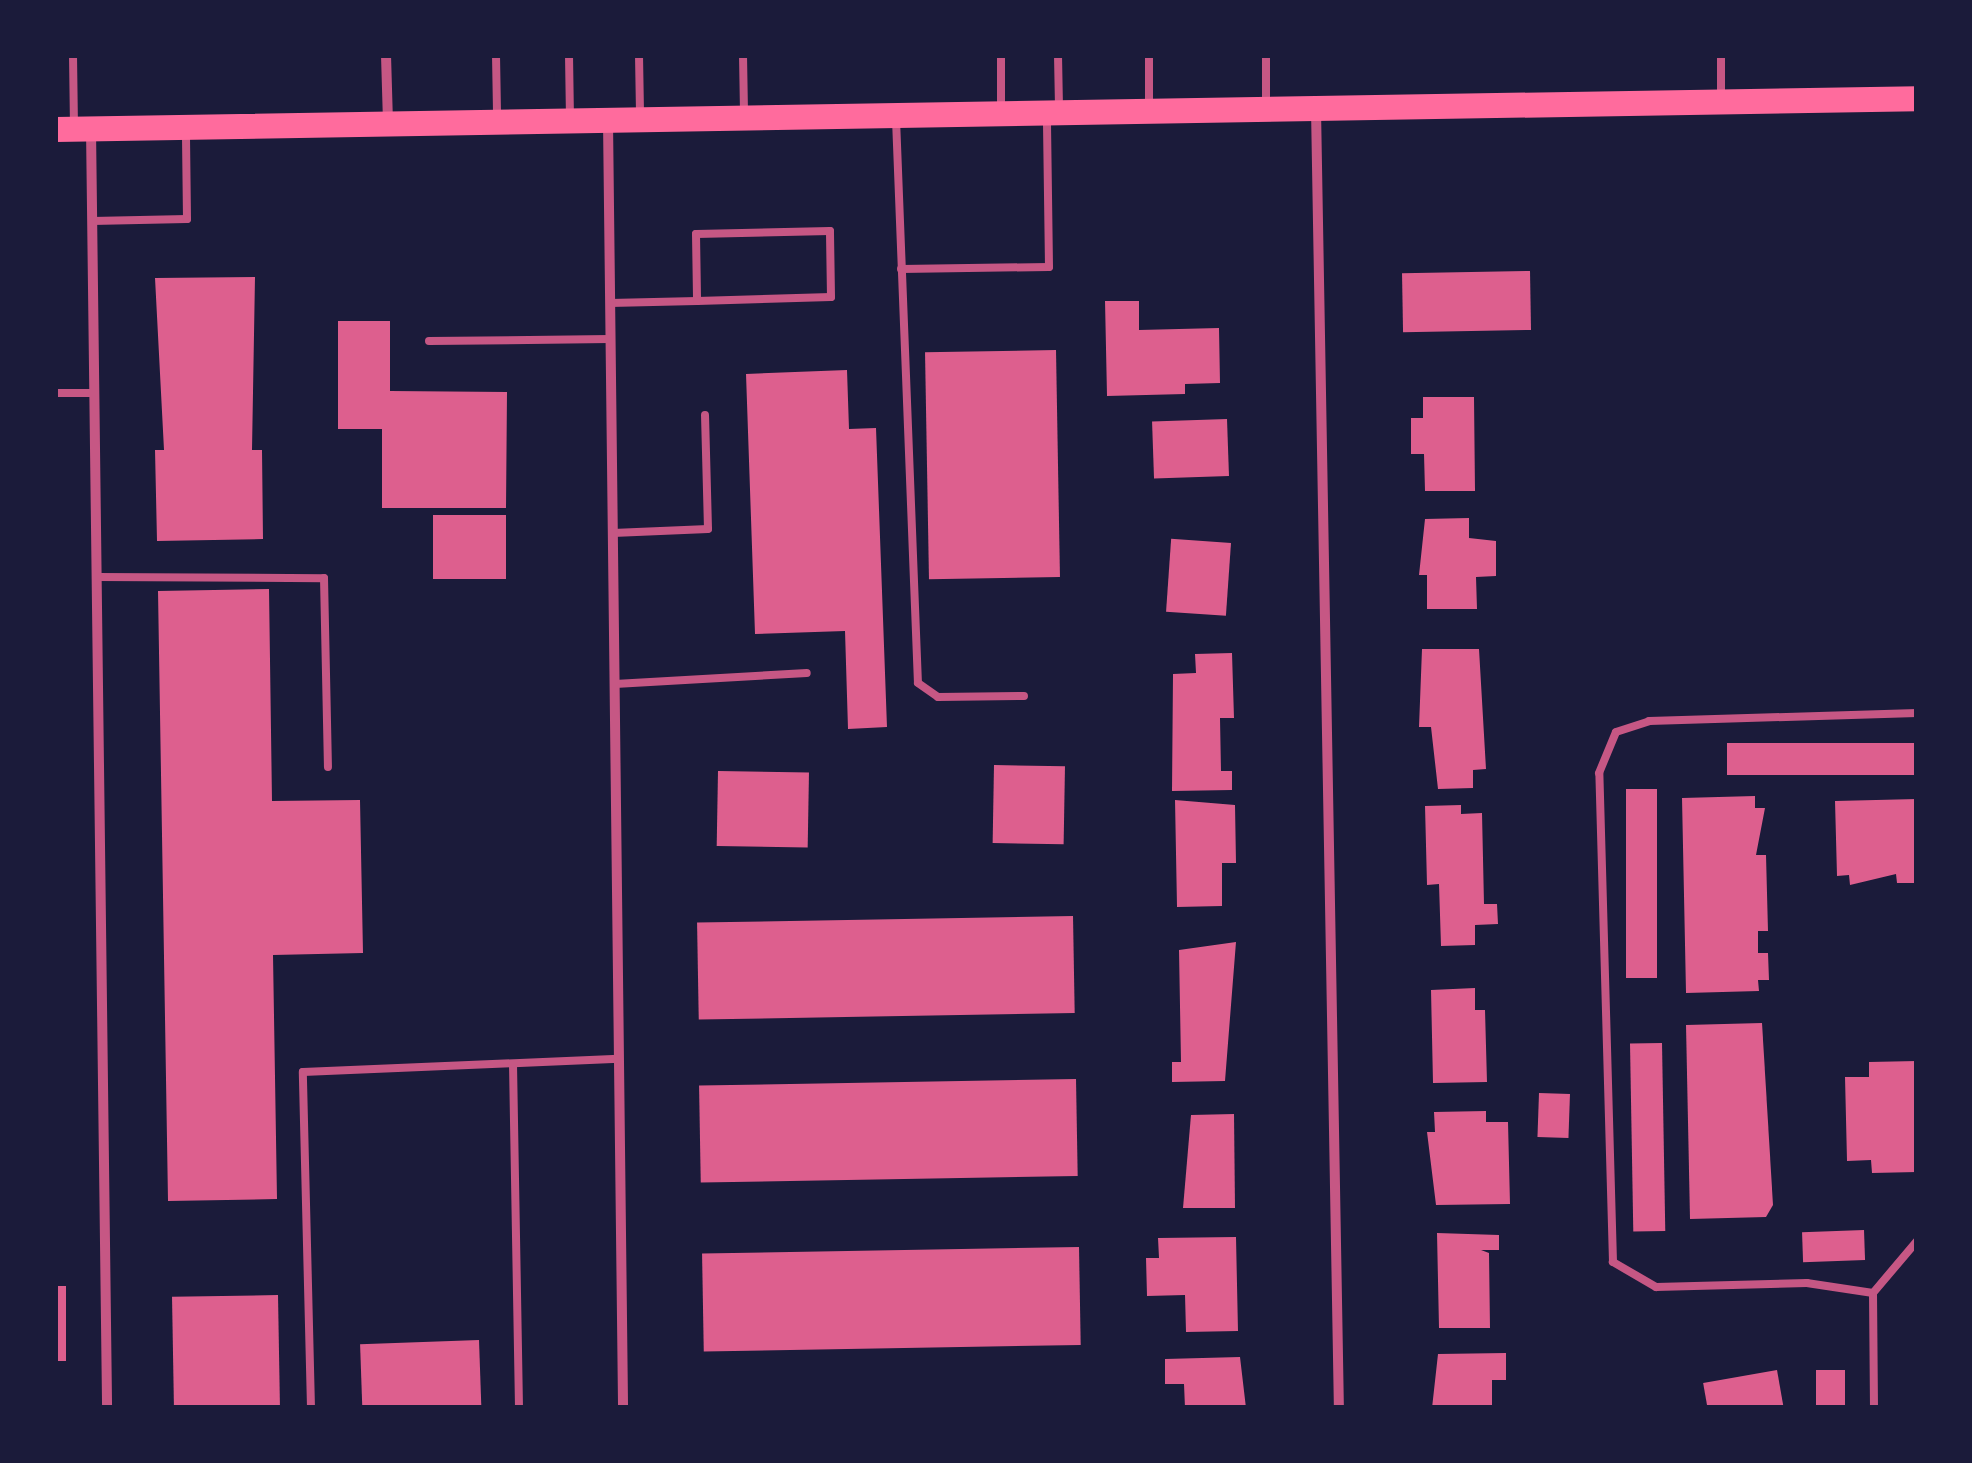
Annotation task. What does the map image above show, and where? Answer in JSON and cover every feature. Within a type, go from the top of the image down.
[{"type":"main road","points":[[73,128],[1917,98]]},
{"type":"street","points":[[386,55],[388,124]]},
{"type":"street","points":[[1316,108],[1338,1408]]},
{"type":"street","points":[[608,120],[623,1408]]},
{"type":"street","points":[[73,128],[92,220],[107,1408]]},
{"type":"lane","points":[[73,55],[73,128]]},
{"type":"lane","points":[[496,55],[498,122]]},
{"type":"lane","points":[[569,55],[570,120]]},
{"type":"lane","points":[[638,55],[640,119]]},
{"type":"lane","points":[[743,55],[744,117]]},
{"type":"lane","points":[[1000,55],[1002,113]]},
{"type":"lane","points":[[901,269],[1049,267],[1058,55]]},
{"type":"lane","points":[[1148,55],[1150,110]]},
{"type":"lane","points":[[1266,55],[1266,109]]},
{"type":"lane","points":[[1721,55],[1722,102]]},
{"type":"lane","points":[[896,115],[918,684],[938,697],[1024,696]]},
{"type":"lane","points":[[92,220],[187,219],[186,126]]},
{"type":"lane","points":[[610,303],[832,298],[830,231],[696,234],[698,301]]},
{"type":"lane","points":[[429,341],[610,339]]},
{"type":"lane","points":[[55,393],[94,393]]},
{"type":"lane","points":[[612,532],[708,529],[704,415]]},
{"type":"lane","points":[[96,577],[324,578],[328,767]]},
{"type":"lane","points":[[614,684],[808,673]]},
{"type":"lane","points":[[1873,1293],[1807,1284],[1656,1287],[1613,1262],[1599,773],[1616,732],[1648,721],[1917,712]]},
{"type":"lane","points":[[310,1408],[303,1072],[619,1059]]},
{"type":"lane","points":[[513,1064],[519,1408]]},
{"type":"lane","points":[[1874,1408],[1873,1293],[1917,1241]]},
{"type":"building","points":[[1530,271],[1531,330],[1403,332],[1402,273]]},
{"type":"building","points":[[255,277],[252,450],[262,450],[263,539],[157,541],[155,450],[164,450],[155,278]]},
{"type":"building","points":[[1105,301],[1139,301],[1139,330],[1219,328],[1220,383],[1185,384],[1185,394],[1107,396]]},
{"type":"building","points":[[338,321],[390,321],[390,391],[507,392],[506,508],[382,508],[382,429],[338,429]]},
{"type":"building","points":[[1056,350],[1060,577],[929,579],[925,352]]},
{"type":"building","points":[[847,370],[849,429],[876,428],[887,727],[848,729],[845,631],[755,634],[746,374]]},
{"type":"building","points":[[1423,397],[1474,397],[1475,491],[1425,491],[1424,454],[1411,454],[1411,418],[1423,418]]},
{"type":"building","points":[[1227,419],[1229,476],[1154,479],[1152,422]]},
{"type":"building","points":[[433,515],[506,515],[506,579],[433,579]]},
{"type":"building","points":[[1469,518],[1469,538],[1496,541],[1496,576],[1476,577],[1477,609],[1427,609],[1427,575],[1419,575],[1425,519]]},
{"type":"building","points":[[1171,539],[1231,543],[1226,616],[1166,612]]},
{"type":"building","points":[[269,589],[272,801],[360,800],[363,953],[273,955],[277,1199],[168,1201],[158,591]]},
{"type":"building","points":[[1422,649],[1479,649],[1486,769],[1473,770],[1473,788],[1438,789],[1431,727],[1419,727]]},
{"type":"building","points":[[1232,653],[1234,718],[1220,718],[1221,771],[1232,771],[1232,790],[1172,791],[1173,674],[1196,673],[1195,654]]},
{"type":"building","points":[[1727,743],[1917,743],[1917,775],[1727,775]]},
{"type":"building","points":[[994,765],[1065,766],[1064,844],[993,843]]},
{"type":"building","points":[[718,771],[809,773],[808,848],[717,846]]},
{"type":"building","points":[[1626,789],[1657,789],[1657,978],[1626,978]]},
{"type":"building","points":[[1755,796],[1755,808],[1765,808],[1756,855],[1766,855],[1768,931],[1758,931],[1758,953],[1768,953],[1769,980],[1758,980],[1759,991],[1686,993],[1682,798]]},
{"type":"building","points":[[1917,799],[1917,883],[1897,883],[1896,874],[1850,885],[1849,875],[1837,876],[1835,801]]},
{"type":"building","points":[[1175,800],[1235,805],[1236,863],[1222,863],[1222,906],[1177,907]]},
{"type":"building","points":[[1461,805],[1461,814],[1482,813],[1484,904],[1497,904],[1498,924],[1475,925],[1475,945],[1441,946],[1439,884],[1427,885],[1425,806]]},
{"type":"building","points":[[1073,916],[1075,1013],[699,1020],[697,923]]},
{"type":"building","points":[[1236,942],[1225,1081],[1172,1082],[1172,1062],[1181,1062],[1179,950]]},
{"type":"building","points":[[1475,988],[1475,1010],[1485,1010],[1487,1082],[1433,1083],[1431,990]]},
{"type":"building","points":[[1762,1023],[1773,1205],[1766,1217],[1690,1219],[1686,1025]]},
{"type":"building","points":[[1662,1043],[1665,1231],[1633,1232],[1630,1044]]},
{"type":"building","points":[[1917,1061],[1917,1172],[1872,1173],[1871,1160],[1847,1161],[1845,1077],[1869,1077],[1869,1062]]},
{"type":"building","points":[[1076,1079],[1078,1176],[701,1183],[699,1086]]},
{"type":"building","points":[[1539,1093],[1570,1094],[1568,1138],[1537,1137]]},
{"type":"building","points":[[1486,1111],[1486,1122],[1508,1122],[1510,1204],[1436,1205],[1427,1132],[1435,1132],[1434,1112]]},
{"type":"building","points":[[1234,1114],[1235,1208],[1183,1208],[1191,1115]]},
{"type":"building","points":[[1864,1230],[1865,1260],[1803,1262],[1802,1232]]},
{"type":"building","points":[[1437,1233],[1499,1235],[1499,1250],[1481,1250],[1489,1253],[1490,1328],[1439,1328]]},
{"type":"building","points":[[1236,1237],[1238,1331],[1186,1332],[1185,1295],[1147,1296],[1146,1258],[1159,1258],[1158,1238]]},
{"type":"building","points":[[1079,1247],[1081,1345],[704,1352],[702,1254]]},
{"type":"building","points":[[55,1286],[66,1286],[66,1361],[55,1361]]},
{"type":"building","points":[[278,1295],[280,1408],[174,1408],[172,1297]]},
{"type":"building","points":[[479,1340],[481,1408],[362,1408],[360,1344]]},
{"type":"building","points":[[1506,1353],[1506,1380],[1492,1380],[1492,1408],[1432,1408],[1438,1354]]},
{"type":"building","points":[[1240,1357],[1246,1408],[1185,1408],[1184,1384],[1165,1384],[1165,1359]]},
{"type":"building","points":[[1777,1370],[1784,1408],[1708,1408],[1703,1383]]},
{"type":"building","points":[[1816,1370],[1845,1370],[1845,1408],[1816,1408]]}]
